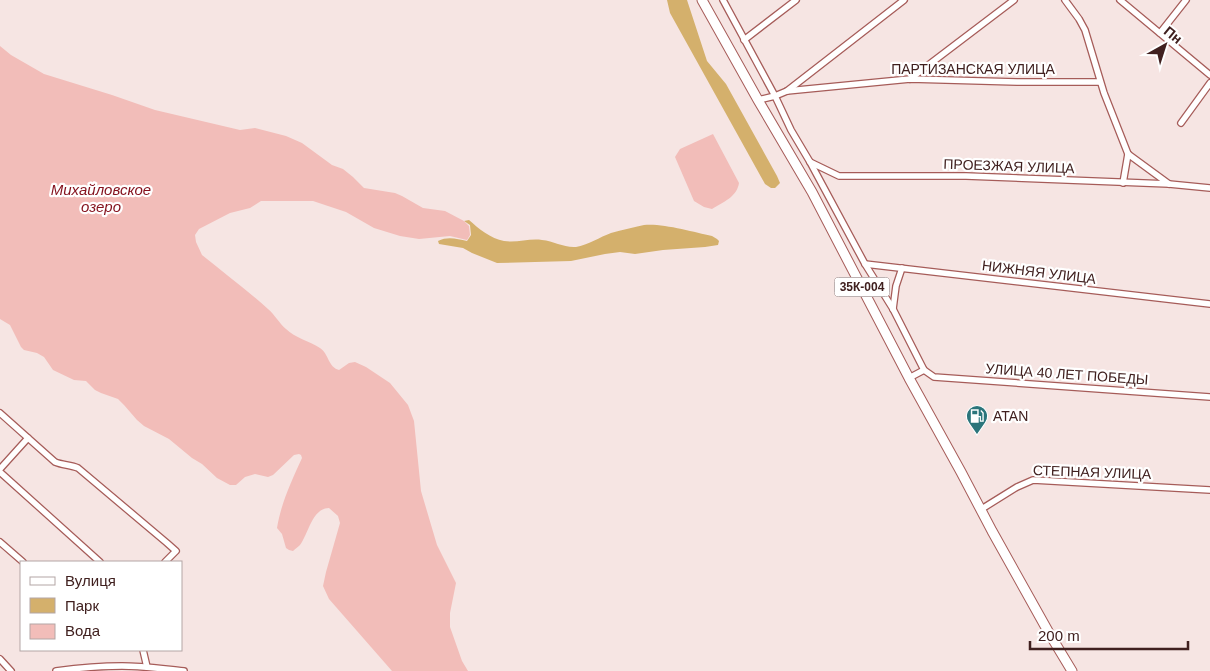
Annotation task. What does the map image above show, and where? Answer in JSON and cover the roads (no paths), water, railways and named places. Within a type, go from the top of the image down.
[{"type":"main road","name":"35К-004","points":[[702,0],[812,192],[980,510],[1072,671]]},
{"type":"street","points":[[723,0],[865,264],[893,309],[924,370],[909,378]]},
{"type":"street","points":[[744,40],[796,0]]},
{"type":"street","points":[[758,100],[775,96],[787,90],[904,0]]},
{"type":"street","points":[[910,79],[1014,0]]},
{"type":"street","points":[[1065,0],[1079,19],[1084,30],[1100,82],[1128,154],[1123,183]]},
{"type":"street","points":[[1120,0],[1210,75]]},
{"type":"street","points":[[1160,33],[1186,0]]},
{"type":"street","name":"ПАРТИЗАНСКАЯ УЛИЦА","points":[[787,90],[910,79],[1100,82]]},
{"type":"street","points":[[1180,123],[1210,83]]},
{"type":"street","points":[[1128,154],[1170,184]]},
{"type":"street","name":"ПРОЕЗЖАЯ УЛИЦА","points":[[810,162],[839,176],[966,176],[1170,184],[1210,188]]},
{"type":"street","name":"НИЖНЯЯ УЛИЦА","points":[[865,264],[1210,304]]},
{"type":"street","points":[[893,309],[896,286],[902,268]]},
{"type":"street","name":"УЛИЦА 40 ЛЕТ ПОБЕДЫ","points":[[924,370],[936,378],[1210,397]]},
{"type":"street","points":[[0,413],[55,462],[78,468],[176,551],[166,561]]},
{"type":"street","points":[[28,438],[0,471],[99,561]]},
{"type":"street","name":"СТЕПНАЯ УЛИЦА","points":[[980,510],[1017,486],[1033,480],[1210,490]]},
{"type":"street","points":[[0,542],[22,561]]},
{"type":"street","points":[[143,651],[146,667]]},
{"type":"street","points":[[0,659],[11,671]]},
{"type":"street","points":[[56,671],[120,666],[184,671]]},
{"type":"water","name":"Михайловское озеро","points":[[0,46],[11,55],[44,74],[155,110],[240,130],[255,128],[286,136],[302,143],[332,165],[343,169],[364,188],[395,193],[423,208],[445,211],[464,221],[469,226],[470,235],[467,240],[450,236],[419,239],[400,236],[374,228],[346,212],[313,201],[261,201],[250,208],[230,213],[199,229],[195,235],[202,255],[260,302],[290,332],[320,348],[335,368],[339,370],[349,363],[355,362],[366,367],[390,383],[408,405],[414,421],[421,491],[437,545],[456,583],[450,613],[450,627],[462,661],[468,671],[392,671],[329,599],[323,586],[340,523],[338,516],[329,508],[318,512],[314,517],[299,546],[293,551],[286,548],[282,534],[277,528],[284,501],[302,458],[301,455],[294,455],[273,475],[268,477],[255,474],[245,477],[236,485],[230,485],[217,478],[169,439],[144,426],[118,399],[95,390],[86,381],[74,380],[53,370],[44,357],[24,350],[10,325],[0,319]]},
{"type":"water","points":[[713,134],[739,183],[732,196],[712,209],[694,201],[675,157],[680,149]]},
{"type":"place","name":"ATAN","points":[[977,435]]}]
